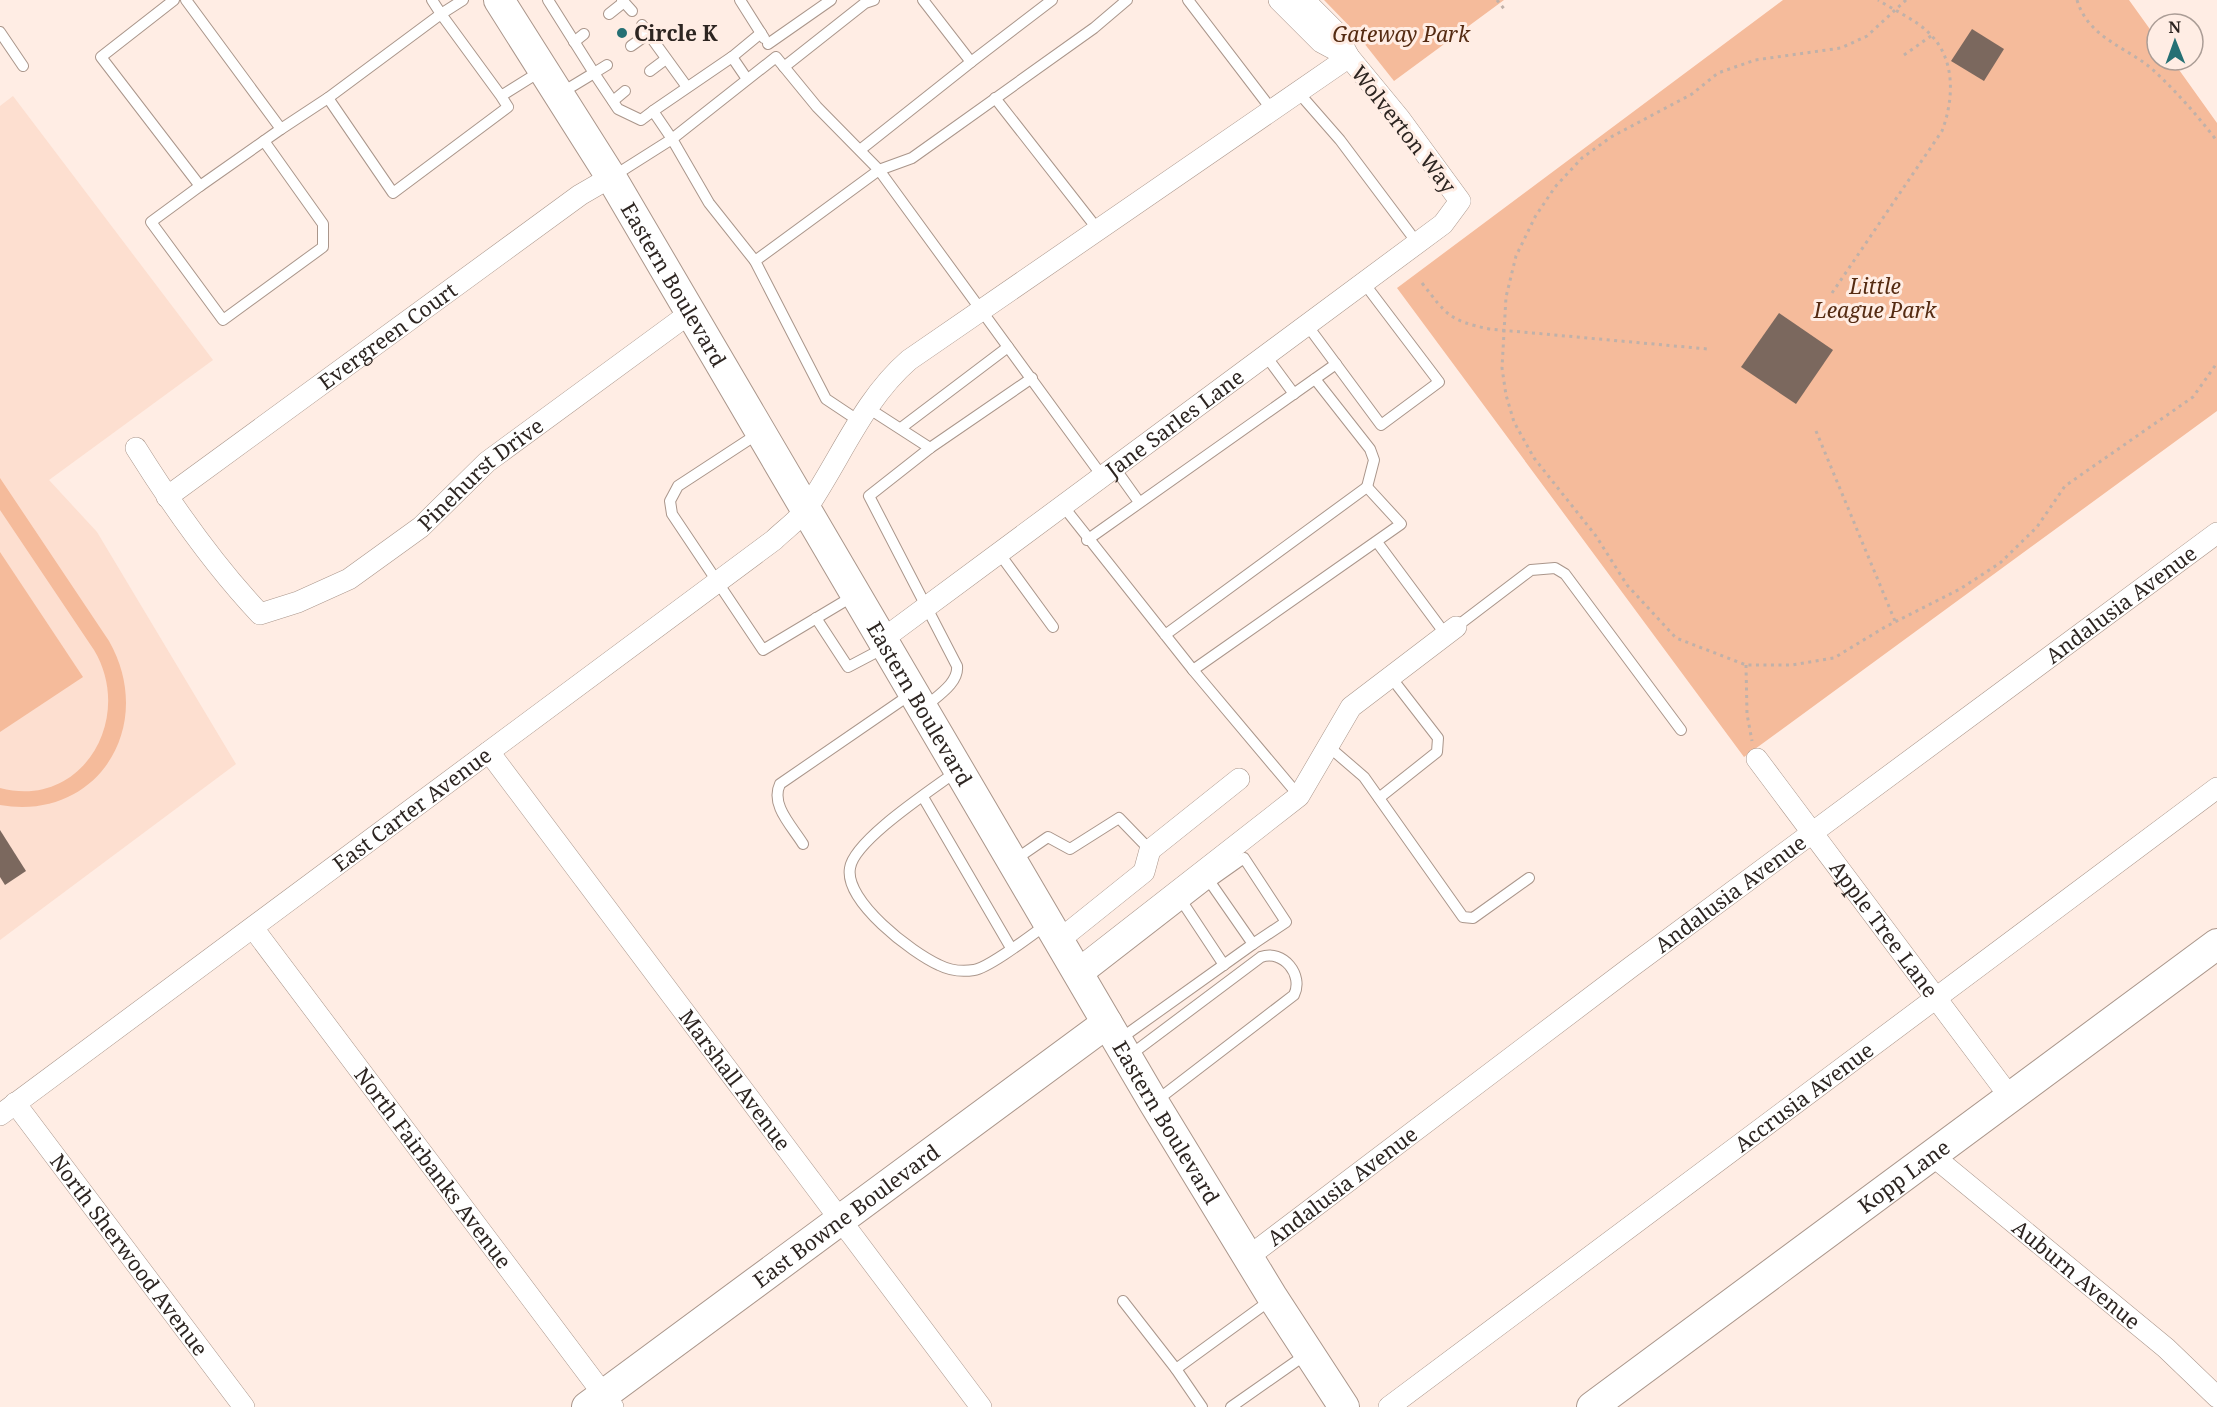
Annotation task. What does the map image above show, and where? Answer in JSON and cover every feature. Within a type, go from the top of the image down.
[{"type":"main road","name":"Eastern Boulevard","points":[[499,0],[611,177],[759,433],[885,643],[957,770],[1154,1103],[1273,1298],[1344,1407]]},
{"type":"main road","name":"Kopp Lane","points":[[1592,1407],[2217,944]]},
{"type":"main road","name":"East Bowne Boulevard","points":[[602,1403],[840,1219],[1117,1041]]},
{"type":"street","name":"Wolverton Way","points":[[1279,0],[1321,42],[1349,57]]},
{"type":"street","name":"Wolverton Way","points":[[1304,0],[1335,31],[1349,57],[1400,119],[1460,201]]},
{"type":"street","name":"East Carter Avenue","points":[[8,1109],[774,540],[806,510],[864,414],[887,381],[903,365],[1349,57]]},
{"type":"street","name":"Evergreen Court","points":[[167,497],[580,195],[611,177]]},
{"type":"street","name":"Jane Sarles Lane","points":[[885,643],[928,606],[1418,244],[1443,224],[1460,201]]},
{"type":"street","name":"Pinehurst Drive","points":[[167,497],[226,578],[260,614],[298,602],[349,579],[421,527],[487,462],[690,313]]},
{"type":"street","points":[[136,448],[167,497]]},
{"type":"street","name":"Andalusia Avenue","points":[[1248,1257],[1469,1088],[2217,533]]},
{"type":"street","points":[[1078,976],[1299,796],[1351,707],[1451,631]]},
{"type":"street","name":"Marshall Avenue","points":[[489,752],[981,1407]]},
{"type":"street","name":"Apple Tree Lane","points":[[1757,759],[2010,1097]]},
{"type":"street","points":[[1053,932],[1144,872],[1150,850],[1239,779]]},
{"type":"street","name":"Accrusia Avenue","points":[[1389,1407],[2217,788]]},
{"type":"street","name":"North Fairbanks Avenue","points":[[253,928],[602,1403]]},
{"type":"street","name":"North Sherwood Avenue","points":[[8,1109],[244,1407]]},
{"type":"street","name":"Auburn Avenue","points":[[1933,1156],[2166,1348],[2217,1397]]},
{"type":"lane","points":[[174,0],[101,57],[200,186]]},
{"type":"lane","points":[[186,0],[281,129]]},
{"type":"lane","points":[[328,98],[393,193],[508,107],[432,0]]},
{"type":"lane","points":[[264,141],[323,224],[323,247],[223,320],[152,222],[200,186],[281,129],[328,98],[463,0]]},
{"type":"lane","points":[[548,0],[565,17],[574,42],[618,109],[641,120],[732,57],[761,33]]},
{"type":"lane","points":[[740,0],[776,57],[817,107],[879,170],[1032,378],[1108,472],[1139,502]]},
{"type":"lane","points":[[768,44],[831,0]]},
{"type":"lane","points":[[784,67],[866,3],[874,0]]},
{"type":"lane","points":[[922,0],[971,62]]},
{"type":"lane","points":[[860,150],[1052,0]]},
{"type":"lane","points":[[755,261],[879,170],[912,158],[1094,28],[1127,0]]},
{"type":"lane","points":[[1188,0],[1272,111]]},
{"type":"lane","points":[[609,14],[623,1],[632,12]]},
{"type":"lane","points":[[632,46],[645,30],[687,87]]},
{"type":"lane","points":[[0,32],[23,66]]},
{"type":"lane","points":[[574,42],[584,34]]},
{"type":"lane","points":[[732,57],[747,80]]},
{"type":"lane","points":[[611,177],[672,139],[776,57]]},
{"type":"lane","points":[[651,71],[666,59]]},
{"type":"lane","points":[[559,94],[607,65]]},
{"type":"lane","points":[[501,96],[544,69]]},
{"type":"lane","points":[[613,101],[626,91]]},
{"type":"lane","points":[[1298,92],[1340,140],[1418,244]]},
{"type":"lane","points":[[995,98],[1099,231]]},
{"type":"lane","points":[[653,111],[709,203],[755,261],[826,399],[901,428],[930,448]]},
{"type":"lane","points":[[1307,325],[1381,425],[1439,382],[1364,284]]},
{"type":"lane","points":[[901,428],[1008,347]]},
{"type":"lane","points":[[1266,356],[1294,394]]},
{"type":"lane","points":[[1087,540],[1336,364]]},
{"type":"lane","points":[[803,844],[777,802],[776,793],[780,784],[918,701],[958,674],[957,666],[928,606],[869,496],[930,448],[1032,378]]},
{"type":"lane","points":[[1165,635],[1367,486],[1374,460],[1370,449],[1315,379]]},
{"type":"lane","points":[[759,433],[678,486],[670,501],[672,514],[763,650],[856,594]]},
{"type":"lane","points":[[1193,670],[1401,524],[1367,486]]},
{"type":"lane","points":[[1063,506],[1087,540],[1299,796]]},
{"type":"lane","points":[[1377,542],[1451,631],[1531,570],[1556,568],[1565,574],[1681,730]]},
{"type":"lane","points":[[999,553],[1053,627]]},
{"type":"lane","points":[[816,618],[848,667],[885,643]]},
{"type":"lane","points":[[1379,798],[1437,752],[1439,746],[1437,738],[1390,676]]},
{"type":"lane","points":[[1328,746],[1364,777],[1463,917],[1473,918],[1529,878]]},
{"type":"lane","points":[[957,770],[874,834],[861,848],[850,867],[850,882],[864,907],[880,924],[938,965],[960,971],[977,970],[1011,948],[1053,932]]},
{"type":"lane","points":[[923,797],[1011,948]]},
{"type":"lane","points":[[1011,862],[1048,837],[1070,849],[1119,818],[1150,850]]},
{"type":"lane","points":[[1078,976],[1244,858],[1286,922],[1117,1041]]},
{"type":"lane","points":[[1210,882],[1253,944]]},
{"type":"lane","points":[[1183,903],[1224,965]]},
{"type":"lane","points":[[1117,1041],[1261,957],[1276,955],[1283,958],[1296,977],[1298,983],[1294,995],[1154,1103]]},
{"type":"lane","points":[[1176,1369],[1273,1298]]},
{"type":"lane","points":[[1123,1301],[1176,1369],[1202,1407]]},
{"type":"lane","points":[[1231,1407],[1308,1353]]},
{"type":"path","points":[[1497,0],[1505,10]]},
{"type":"path","points":[[1832,293],[1942,131],[1950,109],[1951,86],[1946,57],[1931,36],[1878,0]]},
{"type":"path","points":[[1906,0],[1867,36],[1841,48],[1755,60],[1718,73],[1692,94],[1611,137],[1582,158],[1555,187],[1535,217],[1516,256],[1506,297],[1502,368],[1506,395],[1514,422],[1534,458],[1596,536],[1627,585],[1676,638],[1746,665],[1792,665],[1834,658],[1896,621],[1960,589],[2000,563],[2037,527],[2065,486],[2193,397],[2217,363]]},
{"type":"path","points":[[2077,0],[2091,27],[2149,67],[2189,105],[2217,141]]},
{"type":"path","points":[[1904,55],[1931,36]]},
{"type":"path","points":[[1422,283],[1442,309],[1458,322],[1503,329],[1708,349]]},
{"type":"path","points":[[1816,431],[1896,621]]},
{"type":"path","points":[[1746,665],[1747,714],[1757,759]]},
{"type":"shaded area","points":[[13,96],[213,360],[49,480],[97,532],[236,764],[0,940],[0,106]]},
{"type":"green space","name":"Gateway Park","points":[[1324,0],[1504,0],[1394,81],[1356,33]]},
{"type":"green space","name":"Little League Park","points":[[1783,0],[2129,0],[2145,22],[2145,72],[2181,72],[2217,123],[2217,411],[1744,757],[1397,288]]},
{"type":"green space","points":[[0,478],[109,641],[122,673],[126,704],[121,734],[109,761],[90,783],[65,798],[35,806],[0,805],[0,788],[29,791],[55,785],[77,772],[93,753],[104,729],[108,703],[105,676],[94,650],[0,510]]},
{"type":"green space","points":[[0,552],[83,677],[0,732]]},
{"type":"building","points":[[1972,29],[2004,49],[1984,81],[1951,61]]},
{"type":"building","points":[[1779,313],[1833,350],[1796,404],[1741,367]]},
{"type":"building","points":[[0,830],[26,871],[5,885],[0,877]]},
{"type":"place","name":"Circle K","points":[[622,33]]}]
